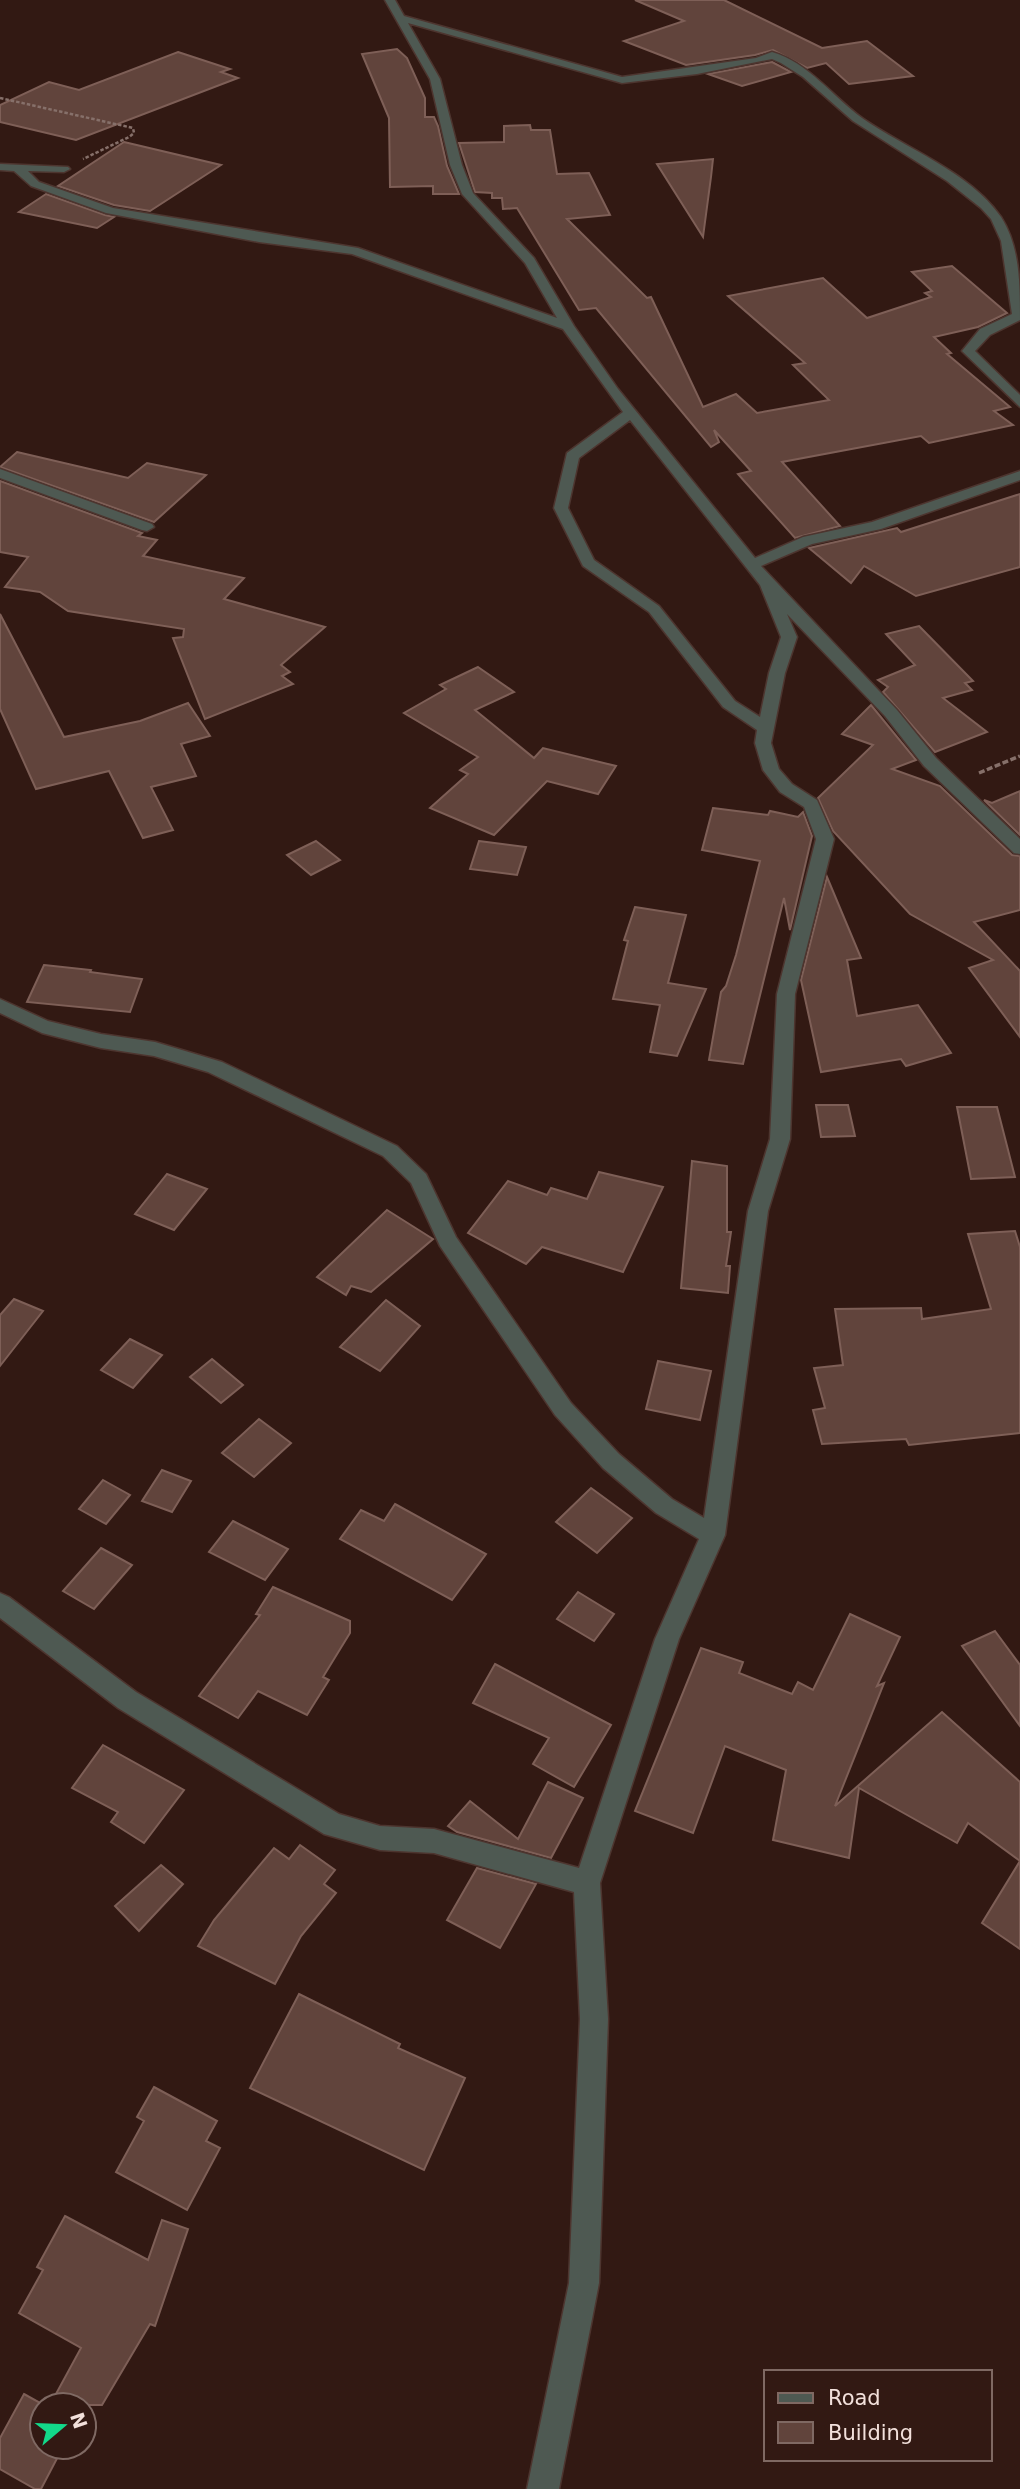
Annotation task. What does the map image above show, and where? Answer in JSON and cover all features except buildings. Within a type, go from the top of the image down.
[{"type":"street","points":[[390,0],[435,79],[456,165],[468,194],[530,261],[568,326],[631,413],[767,584],[891,713],[922,752],[1020,849]]},
{"type":"street","points":[[400,18],[621,80],[758,61],[772,55],[781,58],[808,75],[860,121],[982,203],[995,218],[1016,267],[1018,316],[985,332],[968,351],[1020,404]]},
{"type":"street","points":[[0,167],[64,169]]},
{"type":"street","points":[[18,168],[35,184],[110,211],[259,239],[354,251],[568,326]]},
{"type":"street","points":[[631,413],[572,456],[561,508],[588,563],[654,609],[729,704],[766,728]]},
{"type":"street","points":[[0,473],[147,527]]},
{"type":"street","points":[[751,565],[808,540],[876,526],[957,495],[1020,475]]},
{"type":"street","points":[[543,2489],[584,2283],[594,2019],[587,1883],[667,1639],[713,1535],[758,1211],[780,1139],[786,994],[825,839],[811,804],[786,788],[771,770],[763,743],[777,673],[789,637],[767,584]]},
{"type":"street","points":[[0,1005],[42,1026],[101,1041],[155,1049],[215,1067],[390,1151],[419,1179],[447,1240],[563,1409],[611,1461],[664,1506],[713,1535]]},
{"type":"street","points":[[0,1604],[127,1700],[333,1825],[380,1838],[433,1841],[587,1883]]},
{"type":"path","points":[[0,98],[133,128],[134,133],[129,137],[64,169]]},
{"type":"path","points":[[952,783],[1020,756]]}]
